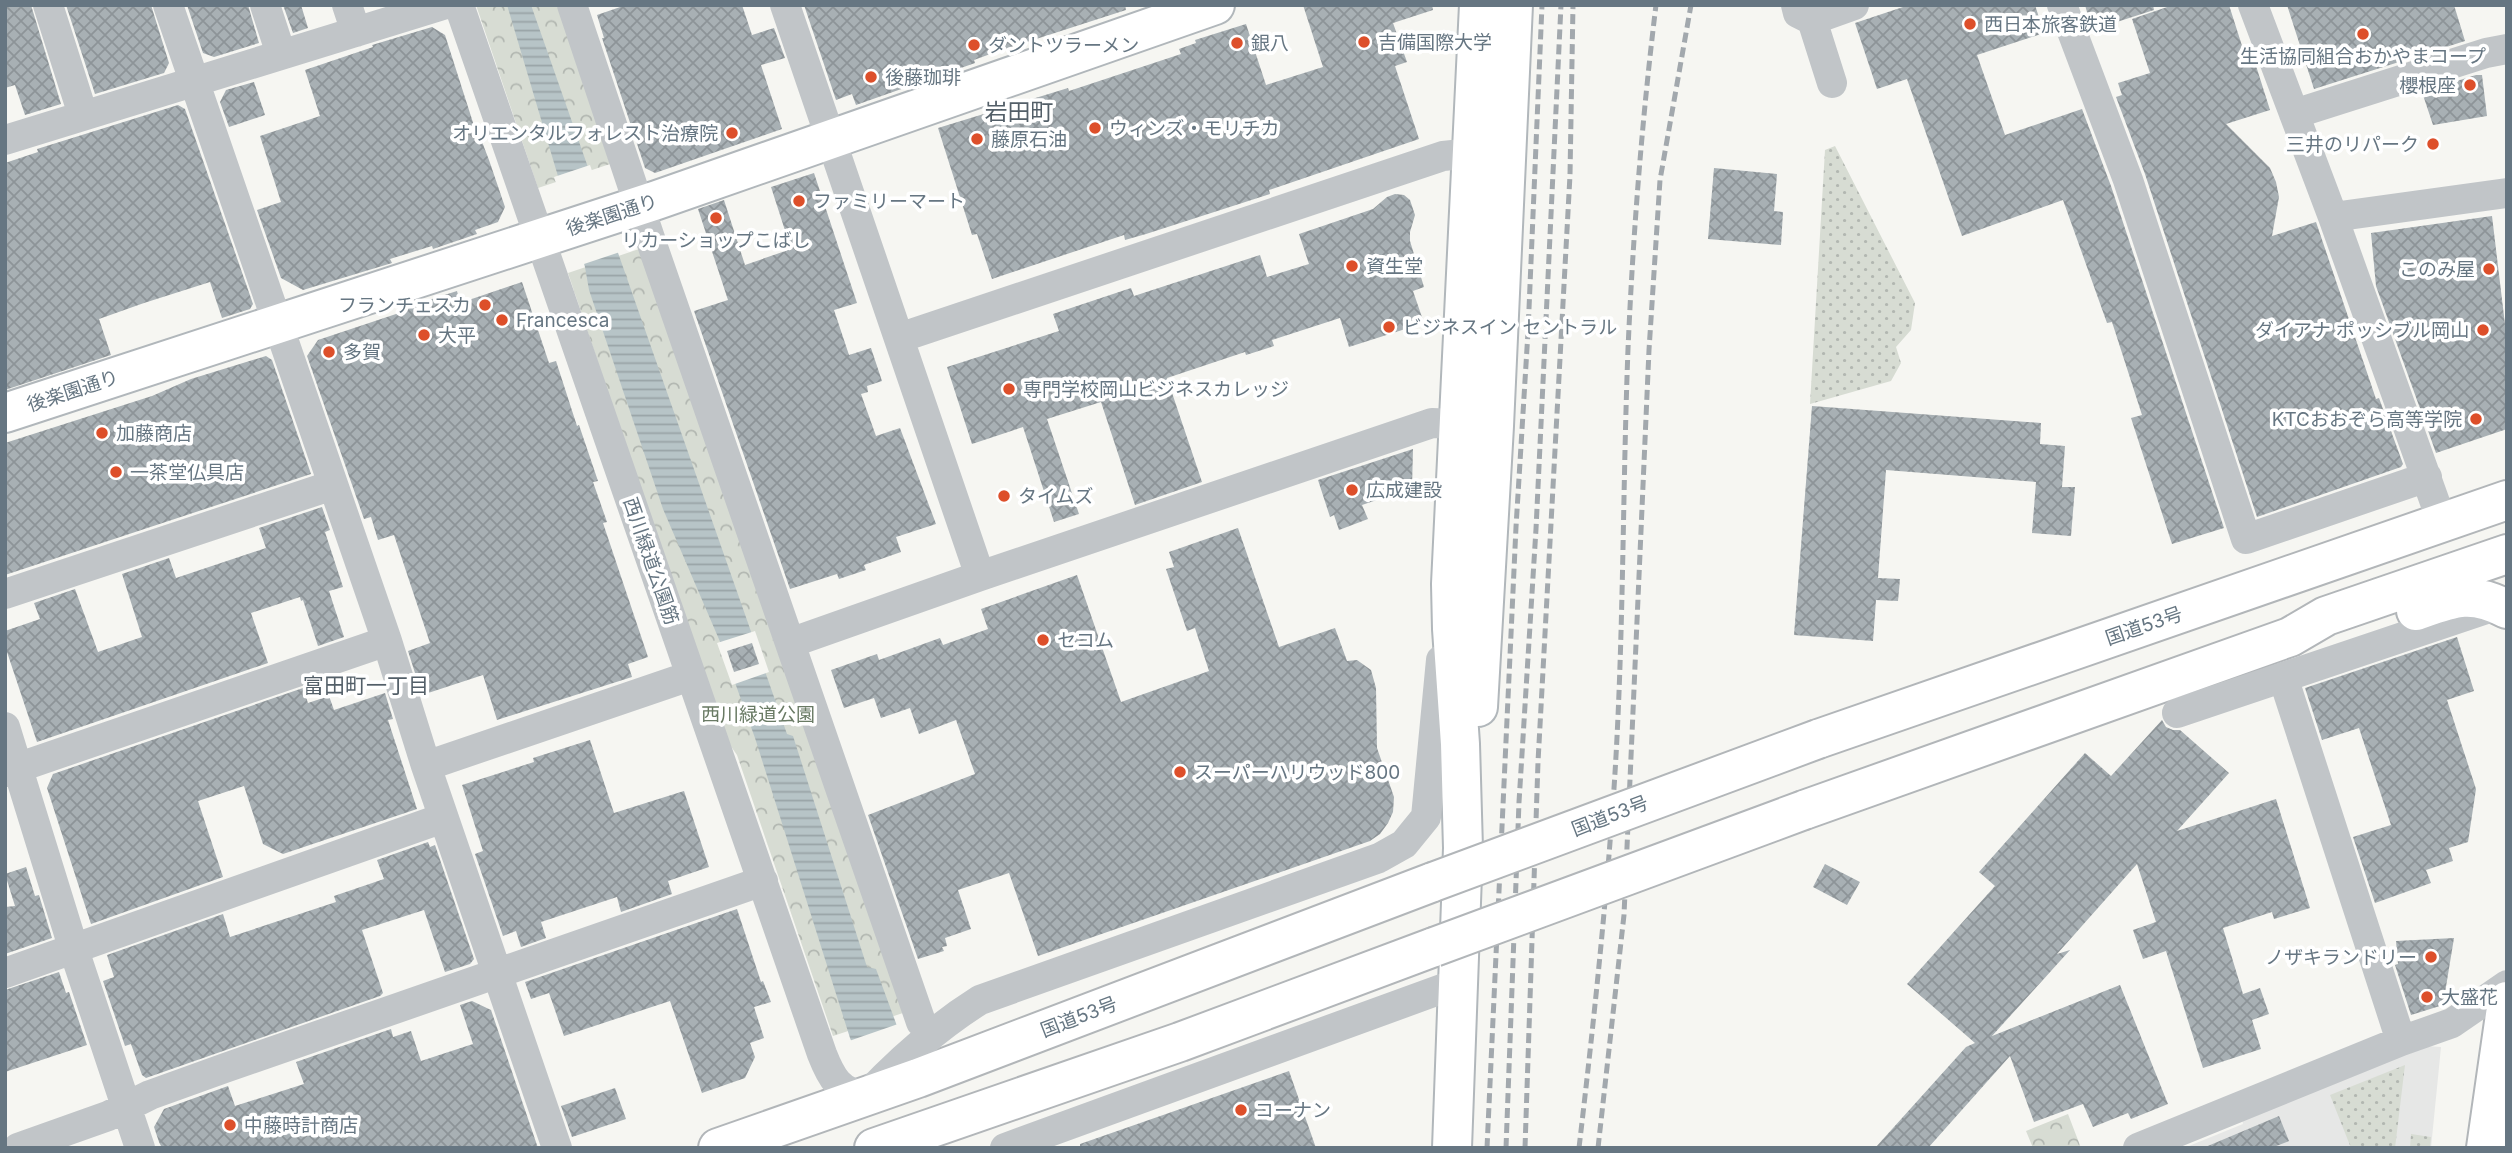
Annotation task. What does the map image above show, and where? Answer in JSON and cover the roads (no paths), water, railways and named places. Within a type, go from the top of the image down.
[{"type":"main road","name":"後楽園通り","points":[[5,413],[626,210],[1215,5]]},
{"type":"main road","points":[[1463,848],[1476,743],[1477,425],[1472,153],[1479,5]]},
{"type":"main road","points":[[1452,1148],[1463,848],[1451,584],[1477,425],[1513,5]]},
{"type":"main road","name":"国道53号","points":[[718,1148],[869,1094],[913,1066],[1433,882],[1818,738],[2507,500]]},
{"type":"main road","points":[[906,1141],[1804,810],[2290,637],[2326,616],[2507,554]]},
{"type":"main road","points":[[2290,637],[2334,638],[2454,598],[2478,597],[2503,607]]},
{"type":"main road","points":[[2486,1148],[2507,1001]]},
{"type":"street","points":[[48,5],[83,115]]},
{"type":"street","points":[[168,5],[280,324],[387,640],[443,818],[556,1148]]},
{"type":"street","points":[[265,5],[281,54]]},
{"type":"street","points":[[5,140],[281,54],[352,19],[443,5]]},
{"type":"street","name":"西川緑道公園筋","points":[[459,5],[555,233],[690,676],[830,1076],[851,1092],[869,1094]]},
{"type":"street","points":[[572,5],[626,210],[790,643],[921,1022]]},
{"type":"street","points":[[785,5],[980,576]]},
{"type":"street","points":[[1832,83],[1804,13],[1854,5]]},
{"type":"street","points":[[2062,5],[2129,180],[2246,539],[2427,477]]},
{"type":"street","points":[[2253,5],[2333,217],[2442,522]]},
{"type":"street","points":[[2294,114],[2486,53],[2507,49]]},
{"type":"street","points":[[899,338],[1443,156],[1472,153]]},
{"type":"street","points":[[2333,217],[2507,192]]},
{"type":"street","points":[[790,643],[1432,423],[1477,425]]},
{"type":"street","points":[[5,594],[333,485]]},
{"type":"street","points":[[2177,713],[2503,607]]},
{"type":"street","points":[[913,1066],[947,1021],[980,1000],[1379,858],[1404,844],[1426,817],[1441,659],[1452,629]]},
{"type":"street","points":[[12,770],[387,640]]},
{"type":"street","points":[[426,766],[690,676]]},
{"type":"street","points":[[2283,677],[2401,1041]]},
{"type":"street","points":[[5,727],[12,770],[140,1148]]},
{"type":"street","points":[[5,973],[443,818]]},
{"type":"street","points":[[18,1148],[213,1072],[763,881]]},
{"type":"street","points":[[1005,1148],[1458,983]]},
{"type":"street","points":[[2138,1148],[2401,1041],[2452,1023],[2507,985]]},
{"type":"railway","points":[[1487,1148],[1542,5]]},
{"type":"railway","points":[[1506,1148],[1519,802],[1536,529],[1561,5]]},
{"type":"railway","points":[[1525,1148],[1538,762],[1570,175],[1573,5]]},
{"type":"railway","points":[[1579,1148],[1605,899],[1616,758],[1630,306],[1642,134],[1656,5]]},
{"type":"railway","points":[[1598,1148],[1624,915],[1649,350],[1660,180],[1691,5]]},
{"type":"place","name":"西日本旅客鉄道","points":[[1970,24]]},
{"type":"place","name":"生活協同組合おかやまコープ","points":[[2363,34]]},
{"type":"place","name":"吉備国際大学","points":[[1364,42]]},
{"type":"place","name":"銀八","points":[[1237,43]]},
{"type":"place","name":"ダントツラーメン","points":[[974,45]]},
{"type":"place","name":"後藤珈琲","points":[[871,77]]},
{"type":"place","name":"櫻根座","points":[[2470,85]]},
{"type":"place","name":"ウィンズ・モリチカ","points":[[1095,128]]},
{"type":"place","name":"オリエンタルフォレスト治療院","points":[[732,133]]},
{"type":"place","name":"藤原石油","points":[[977,139]]},
{"type":"place","name":"三井のリパーク","points":[[2433,144]]},
{"type":"place","name":"ファミリーマート","points":[[799,201]]},
{"type":"place","name":"リカーショップこばし","points":[[716,218]]},
{"type":"place","name":"資生堂","points":[[1352,266]]},
{"type":"place","name":"このみ屋","points":[[2489,269]]},
{"type":"place","name":"フランチェスカ","points":[[485,305]]},
{"type":"place","name":"Francesca","points":[[502,320]]},
{"type":"place","name":"ビジネスイン セントラル","points":[[1389,327]]},
{"type":"place","name":"ダイアナ ポッシブル岡山","points":[[2483,330]]},
{"type":"place","name":"大平","points":[[424,335]]},
{"type":"place","name":"多賀","points":[[329,352]]},
{"type":"place","name":"専門学校岡山ビジネスカレッジ","points":[[1009,389]]},
{"type":"place","name":"KTCおおぞら高等学院","points":[[2476,419]]},
{"type":"place","name":"加藤商店","points":[[102,433]]},
{"type":"place","name":"一茶堂仏具店","points":[[116,472]]},
{"type":"place","name":"広成建設","points":[[1352,490]]},
{"type":"place","name":"タイムズ","points":[[1004,496]]},
{"type":"place","name":"セコム","points":[[1043,640]]},
{"type":"place","name":"スーパーハリウッド800","points":[[1180,772]]},
{"type":"place","name":"ノザキランドリー","points":[[2431,957]]},
{"type":"place","name":"大盛花","points":[[2427,997]]},
{"type":"place","name":"コーナン","points":[[1241,1110]]},
{"type":"place","name":"中藤時計商店","points":[[230,1125]]},
{"type":"district","name":"岩田町","points":[[1019,112]]},
{"type":"district","name":"富田町一丁目","points":[[366,685]]},
{"type":"park label","name":"西川緑道公園","points":[[758,714]]}]
